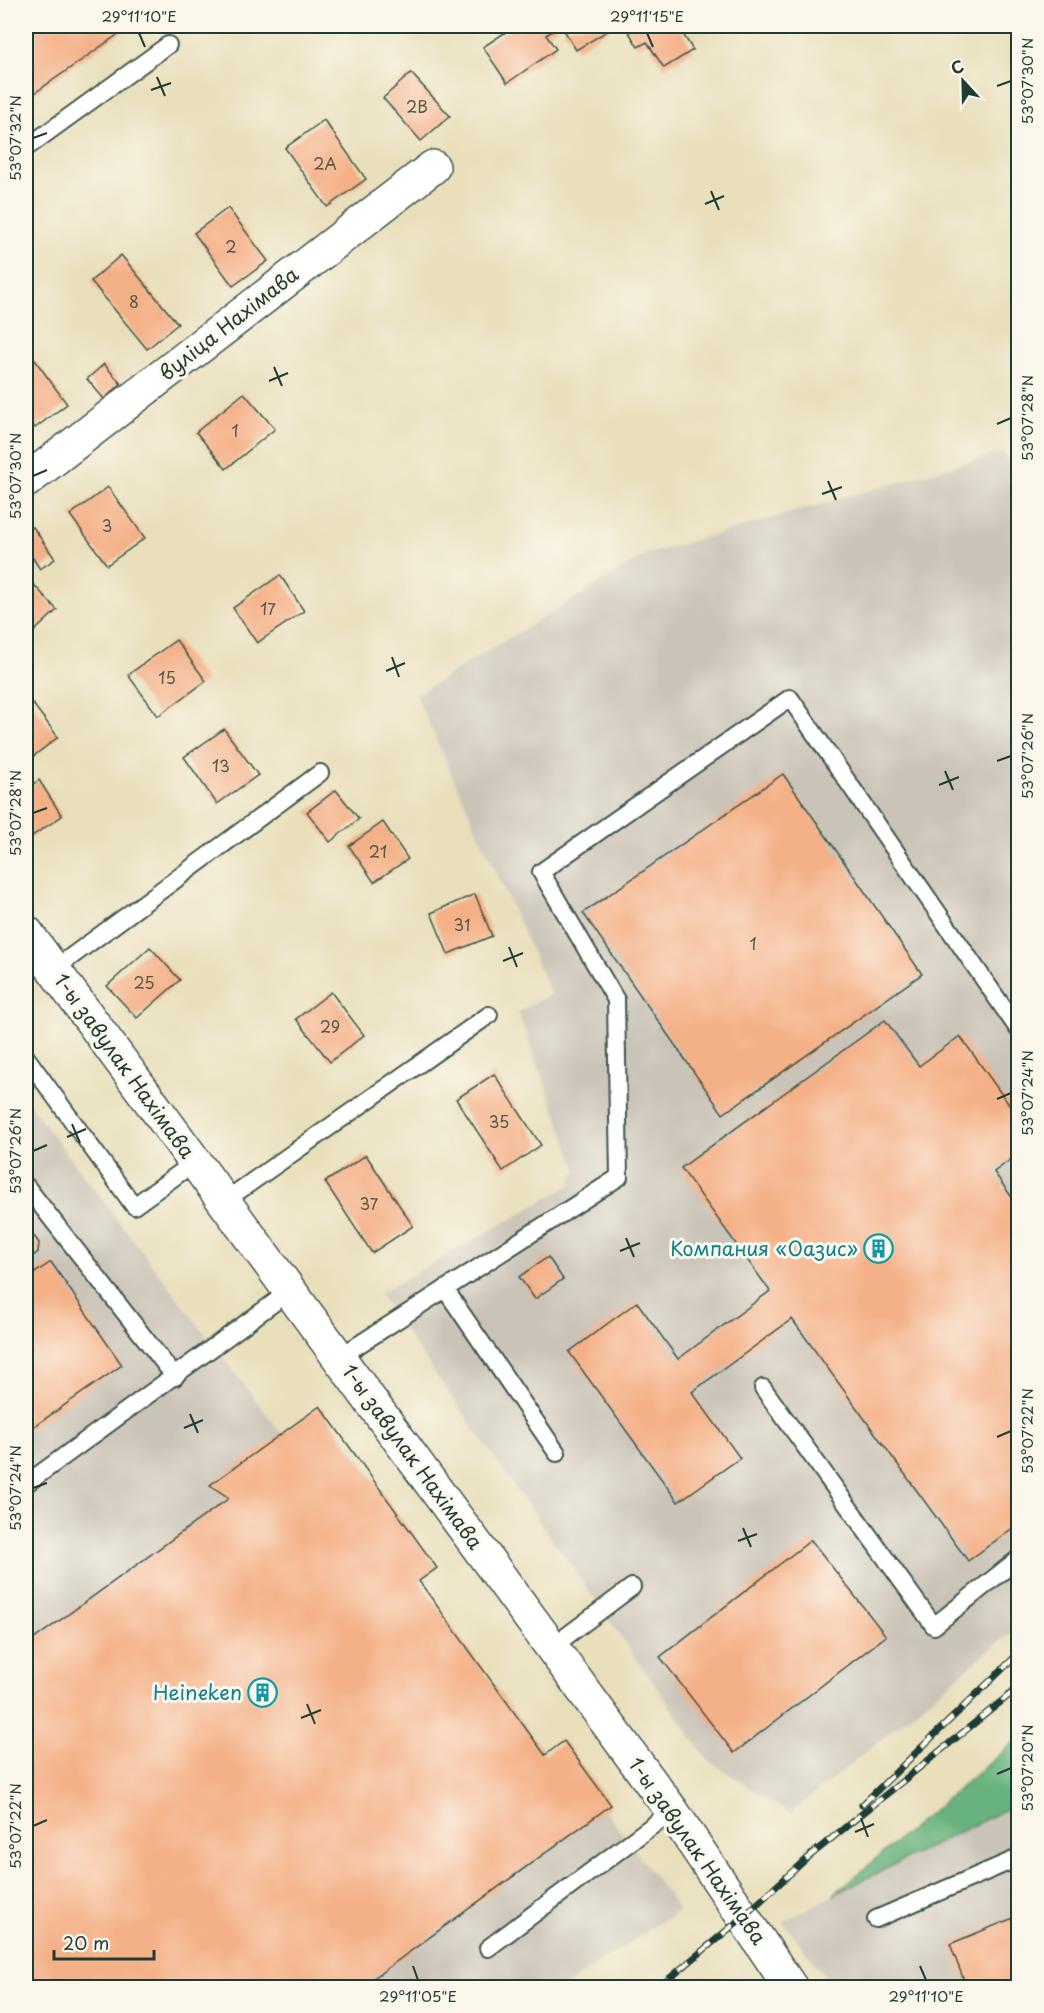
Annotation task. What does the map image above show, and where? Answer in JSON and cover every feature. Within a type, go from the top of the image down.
[{"type":"street","name":"вуліца Нахімава","points":[[26,481],[433,167]]},
{"type":"street","name":"1-ы завулак Нахімава","points":[[26,932],[672,1811],[791,1988]]},
{"type":"lane","points":[[26,148],[168,45]]},
{"type":"lane","points":[[338,1358],[619,1177],[616,1000],[541,872],[790,699],[1018,1029]]},
{"type":"lane","points":[[53,970],[320,773]]},
{"type":"lane","points":[[223,1202],[489,1015]]},
{"type":"lane","points":[[26,1057],[134,1206],[195,1162]]},
{"type":"lane","points":[[26,1186],[175,1377]]},
{"type":"lane","points":[[445,1289],[557,1452]]},
{"type":"lane","points":[[26,1484],[290,1292]]},
{"type":"lane","points":[[763,1388],[934,1626],[1018,1559]]},
{"type":"lane","points":[[552,1647],[632,1587]]},
{"type":"lane","points":[[488,1948],[672,1811]]},
{"type":"lane","points":[[876,1919],[1018,1858]]},
{"type":"shaded area","points":[[1004,452],[1018,487],[1018,1627],[790,1814],[708,1760],[379,1294],[569,1186],[577,1169],[518,1012],[551,994],[416,695],[647,554]]},
{"type":"shaded area","name":"Heineken","points":[[26,1100],[281,1433],[320,1406],[437,1568],[419,1582],[545,1754],[564,1741],[611,1805],[605,1810],[679,1910],[566,1987],[26,1987]]},
{"type":"shaded area","points":[[1018,1797],[1018,1987],[833,1987],[783,1922]]},
{"type":"green space","points":[[1018,1739],[1018,1803],[833,1895]]},
{"type":"building","points":[[26,26],[130,26],[26,99]]},
{"type":"building","points":[[506,26],[555,26],[557,28],[546,35],[556,49],[507,83],[483,47],[509,30]]},
{"type":"building","points":[[572,26],[607,26],[609,30],[576,50],[564,30]]},
{"type":"building","points":[[625,26],[678,26],[693,50],[664,68],[647,42],[638,47]]},
{"type":"building","points":[[411,73],[450,116],[421,141],[383,98]]},
{"type":"building","points":[[324,120],[366,179],[327,207],[285,148]]},
{"type":"building","points":[[228,208],[268,261],[233,286],[194,233]]},
{"type":"building","points":[[121,255],[178,324],[147,349],[91,281]]},
{"type":"building","points":[[35,360],[67,404],[35,428],[26,416],[26,367]]},
{"type":"building","points":[[104,364],[121,384],[104,399],[87,379]]},
{"type":"building","points":[[244,393],[275,429],[226,469],[196,432]]},
{"type":"building","points":[[108,487],[145,538],[107,565],[70,515]]},
{"type":"building","points":[[33,527],[55,559],[40,569],[26,548],[26,532]]},
{"type":"building","points":[[280,575],[304,611],[257,643],[233,608]]},
{"type":"building","points":[[26,576],[57,610],[26,639]]},
{"type":"building","points":[[176,640],[206,681],[158,716],[128,675]]},
{"type":"building","points":[[33,704],[58,737],[26,762],[26,710]]},
{"type":"building","points":[[224,729],[258,775],[217,804],[184,757]]},
{"type":"building","points":[[783,774],[922,974],[723,1114],[583,913]]},
{"type":"building","points":[[39,780],[62,816],[26,840],[26,789]]},
{"type":"building","points":[[336,790],[359,819],[330,842],[307,812]]},
{"type":"building","points":[[383,822],[408,859],[374,882],[349,846]]},
{"type":"building","points":[[475,894],[492,936],[448,954],[431,913]]},
{"type":"building","points":[[150,947],[180,980],[137,1018],[107,986]]},
{"type":"building","points":[[331,992],[364,1035],[330,1062],[296,1019]]},
{"type":"building","name":"Компания «Оазис»","points":[[885,1020],[919,1066],[960,1036],[1018,1117],[1018,1154],[994,1172],[1018,1206],[1018,1524],[968,1561],[792,1319],[692,1392],[740,1458],[678,1502],[569,1352],[637,1302],[678,1359],[770,1291],[681,1168]]},
{"type":"building","points":[[494,1074],[541,1145],[503,1171],[456,1099]]},
{"type":"building","points":[[366,1155],[413,1226],[372,1253],[325,1182]]},
{"type":"building","points":[[26,1233],[34,1236],[39,1243],[38,1252],[28,1260],[26,1260]]},
{"type":"building","points":[[548,1257],[563,1279],[535,1299],[519,1277]]},
{"type":"building","points":[[51,1262],[122,1365],[26,1432],[26,1279]]},
{"type":"building","name":"Heineken","points":[[320,1406],[437,1568],[419,1581],[545,1755],[564,1741],[611,1805],[360,1988],[26,1988],[26,1645],[229,1498],[210,1485]]},
{"type":"building","points":[[811,1540],[886,1636],[734,1753],[660,1657]]},
{"type":"building","points":[[1018,1916],[1018,1988],[967,1988],[950,1944]]},
{"type":"railway","points":[[862,1805],[1018,1654]]},
{"type":"railway","points":[[658,1988],[743,1917],[806,1859],[1018,1688]]},
{"type":"place","name":"Компания «Оазис»","points":[[879,1249]]},
{"type":"place","name":"Heineken","points":[[263,1693]]}]
